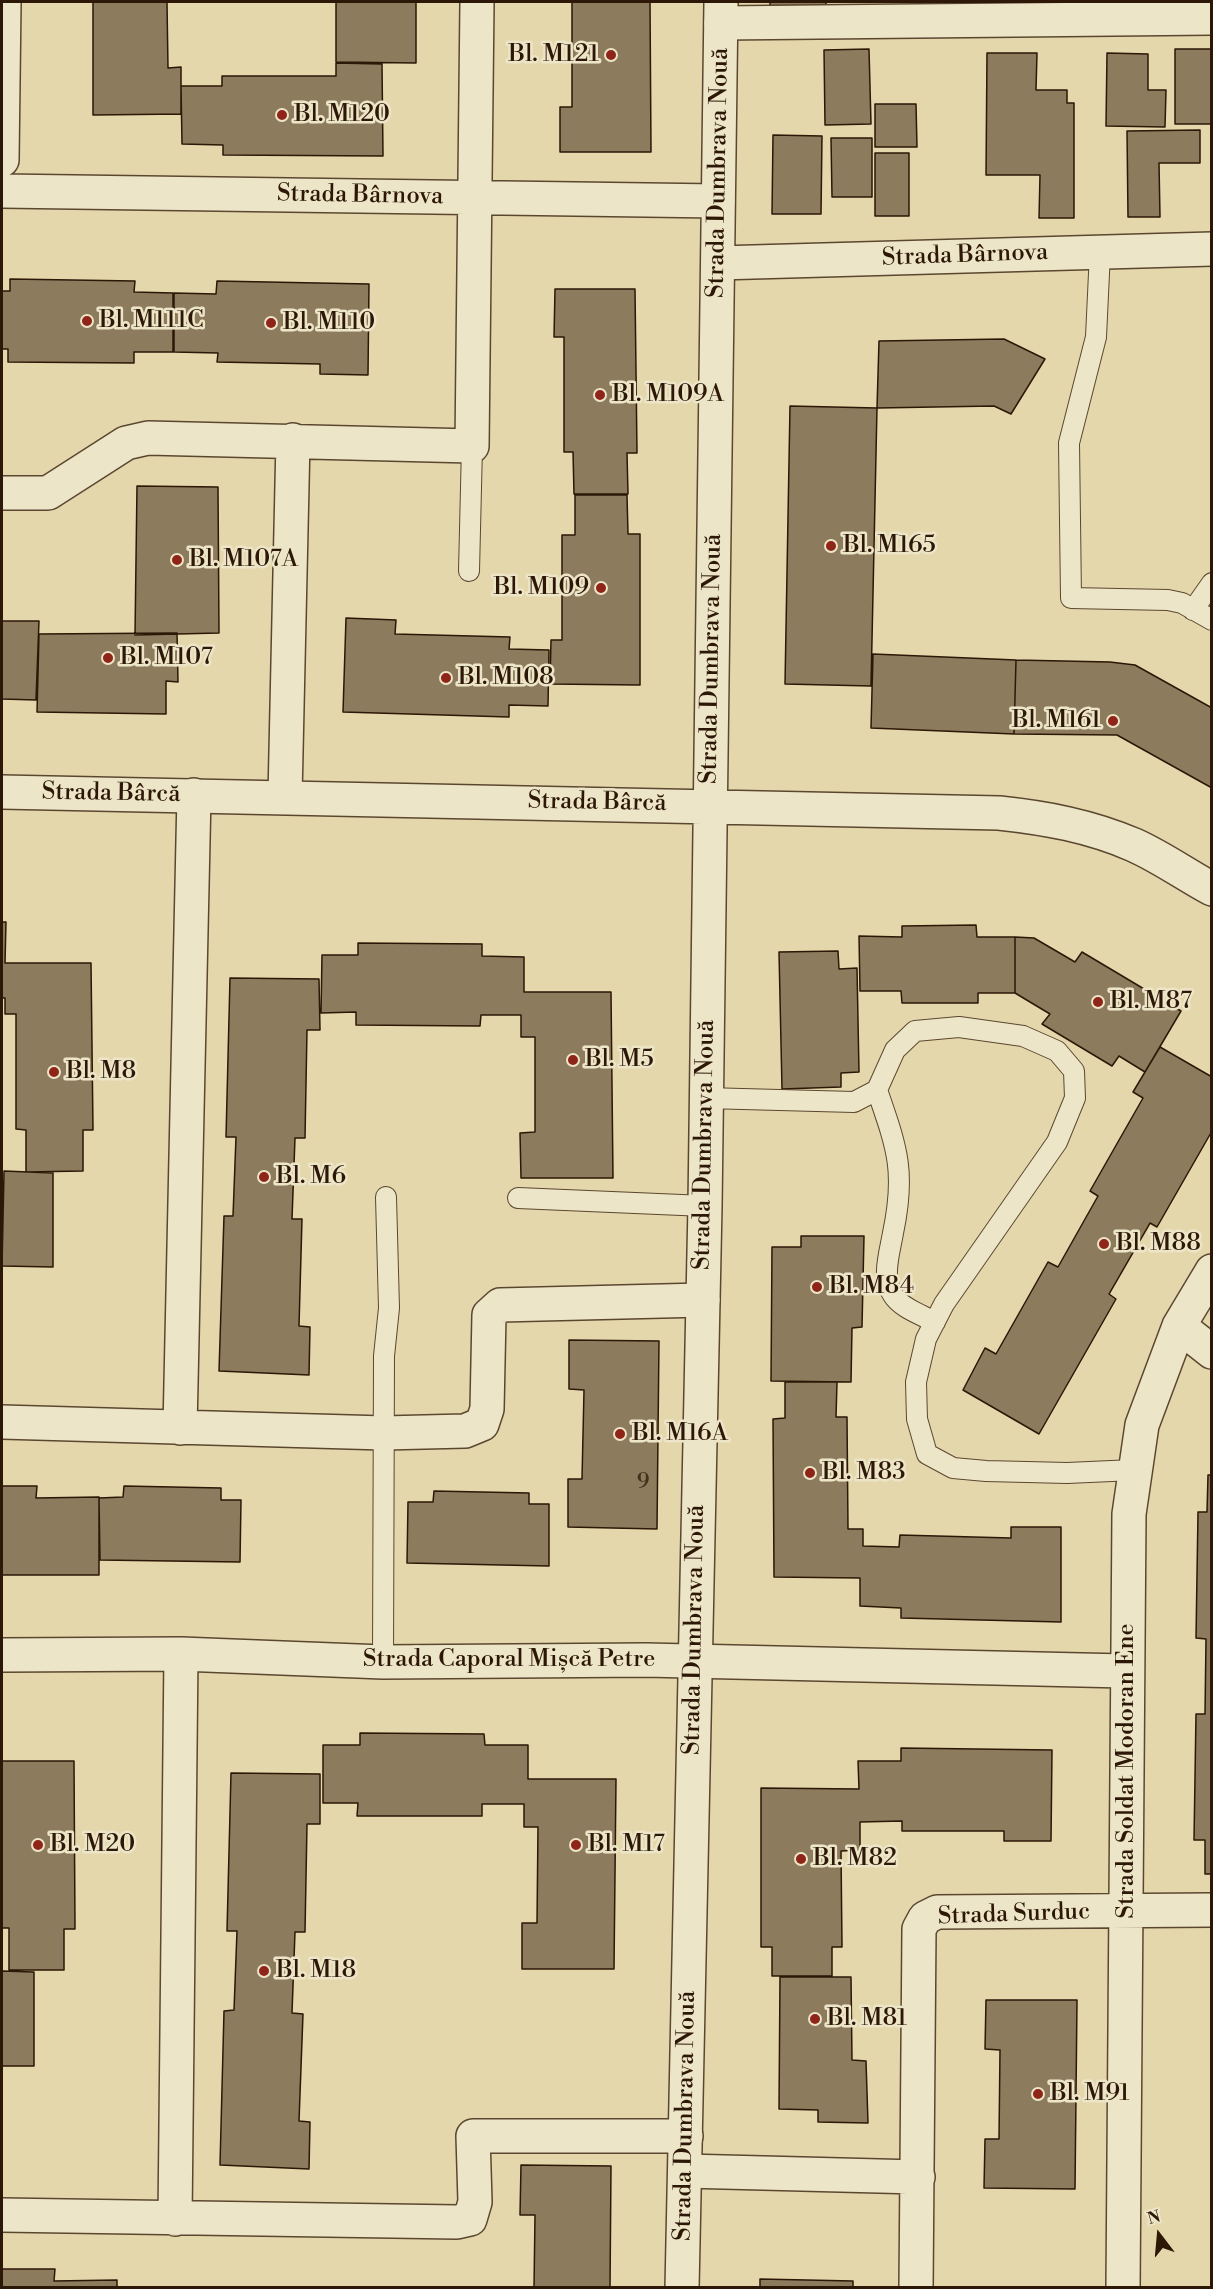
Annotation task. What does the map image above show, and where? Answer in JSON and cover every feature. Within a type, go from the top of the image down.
[{"type":"street","points":[[2,160],[4,2]]},
{"type":"street","points":[[2,493],[48,493],[126,443],[148,438],[472,446],[477,2]]},
{"type":"street","points":[[721,12],[1212,18]]},
{"type":"street","name":"Strada Dumbrava Nouă","points":[[682,2288],[705,1206],[721,12]]},
{"type":"street","points":[[2,165],[2,191]]},
{"type":"street","name":"Strada Bârnova","points":[[2,191],[718,201]]},
{"type":"street","name":"Strada Bârnova","points":[[718,263],[1212,249]]},
{"type":"street","points":[[285,796],[293,440]]},
{"type":"street","name":"Strada Bârcă","points":[[2,792],[285,796],[999,813],[1050,819],[1097,831],[1137,846],[1212,889]]},
{"type":"street","points":[[180,1428],[194,795]]},
{"type":"street","name":"Strada Soldat Modoran Ene","points":[[1123,2288],[1127,1912],[1125,1671],[1128,1514],[1142,1425],[1179,1326],[1212,1271]]},
{"type":"street","points":[[2,1422],[384,1433],[465,1431],[482,1424],[487,1409],[489,1315],[500,1305],[703,1300]]},
{"type":"street","points":[[1179,1326],[1212,1352]]},
{"type":"street","name":"Strada Caporal Mișcă Petre","points":[[2,1654],[181,1654],[383,1662],[694,1661],[1125,1671]]},
{"type":"street","points":[[175,2219],[181,1654]]},
{"type":"street","name":"Strada Surduc","points":[[918,2177],[919,1929],[925,1918],[937,1912],[1212,1911]]},
{"type":"street","points":[[2,2215],[457,2222],[470,2218],[475,2202],[473,2136],[686,2136]]},
{"type":"street","points":[[685,2171],[918,2177],[916,2288]]},
{"type":"lane","points":[[1100,252],[1096,338],[1069,443],[1071,598],[1168,600],[1182,603],[1212,620]]},
{"type":"lane","points":[[469,571],[472,446]]},
{"type":"lane","points":[[1193,610],[1212,583]]},
{"type":"lane","points":[[705,1098],[854,1102],[877,1090],[895,1050],[915,1031],[959,1027],[1023,1036],[1057,1051],[1074,1071],[1075,1098],[1057,1142],[944,1304],[926,1339],[916,1382],[918,1419],[927,1454],[953,1468],[1067,1473],[1134,1470]]},
{"type":"lane","points":[[877,1090],[897,1148],[901,1181],[887,1278],[892,1295],[904,1305],[935,1322]]},
{"type":"lane","points":[[383,1662],[384,1356],[389,1308],[386,1197]]},
{"type":"lane","points":[[518,1198],[705,1206]]},
{"type":"building","points":[[93,2],[167,2],[168,68],[181,67],[181,114],[93,115]]},
{"type":"building","points":[[336,2],[416,2],[416,63],[336,62]]},
{"type":"building","name":"Bl. M121","points":[[572,2],[650,2],[651,152],[560,152],[560,107],[572,107]]},
{"type":"building","points":[[770,2],[826,2],[826,11],[770,10]]},
{"type":"building","points":[[869,49],[871,124],[825,125],[824,50]]},
{"type":"building","points":[[1175,49],[1212,49],[1212,124],[1175,124]]},
{"type":"building","points":[[987,53],[1037,53],[1036,90],[1067,90],[1067,103],[1074,103],[1074,218],[1039,218],[1040,175],[986,175]]},
{"type":"building","points":[[1107,53],[1148,54],[1148,90],[1166,90],[1165,127],[1106,126]]},
{"type":"building","name":"Bl. M120","points":[[336,63],[382,64],[383,156],[223,155],[223,145],[182,144],[181,86],[222,86],[222,76],[336,76]]},
{"type":"building","points":[[875,104],[916,104],[917,147],[875,147]]},
{"type":"building","points":[[1200,130],[1200,163],[1159,163],[1160,217],[1128,217],[1127,131]]},
{"type":"building","points":[[773,135],[822,136],[821,214],[772,214]]},
{"type":"building","points":[[831,138],[872,138],[872,197],[832,197]]},
{"type":"building","points":[[875,153],[909,153],[909,216],[875,216]]},
{"type":"building","name":"Bl. M111C","points":[[10,279],[135,281],[134,292],[173,293],[173,352],[134,352],[134,363],[8,362],[8,349],[2,349],[2,291],[10,291]]},
{"type":"building","name":"Bl. M110","points":[[217,281],[369,284],[368,375],[320,374],[320,364],[217,362],[218,353],[174,352],[174,293],[216,294]]},
{"type":"building","name":"Bl. M109A","points":[[555,289],[635,289],[637,453],[627,453],[628,494],[574,494],[573,452],[564,452],[564,337],[554,337]]},
{"type":"building","points":[[1004,339],[1045,359],[1011,414],[994,406],[877,408],[879,341]]},
{"type":"building","name":"Bl. M165","points":[[790,406],[877,408],[871,686],[785,684]]},
{"type":"building","name":"Bl. M107A","points":[[137,486],[218,487],[219,633],[135,635]]},
{"type":"building","name":"Bl. M109","points":[[575,495],[627,495],[628,534],[640,534],[640,685],[550,684],[551,640],[562,640],[562,535],[575,535]]},
{"type":"building","name":"Bl. M108","points":[[346,618],[396,620],[395,634],[510,637],[509,649],[549,650],[548,706],[509,705],[509,717],[343,712]]},
{"type":"building","points":[[2,621],[39,621],[36,700],[2,699]]},
{"type":"building","name":"Bl. M107","points":[[177,633],[178,682],[166,681],[166,714],[37,712],[39,634]]},
{"type":"building","points":[[873,654],[1016,660],[1014,734],[871,728]]},
{"type":"building","name":"Bl. M161","points":[[1016,660],[1110,662],[1135,665],[1212,708],[1212,788],[1117,735],[1014,734]]},
{"type":"building","name":"Bl. M8","points":[[2,922],[6,922],[5,963],[91,963],[93,1130],[83,1130],[83,1171],[26,1172],[26,1130],[16,1129],[16,1014],[5,1014],[5,998],[2,998]]},
{"type":"building","points":[[976,925],[977,937],[1015,937],[1015,993],[978,993],[978,1003],[902,1003],[901,991],[860,991],[859,936],[902,937],[902,926]]},
{"type":"building","name":"Bl. M87","points":[[1015,937],[1034,938],[1075,962],[1082,952],[1181,1011],[1145,1072],[1119,1056],[1112,1066],[1042,1024],[1050,1014],[1015,993]]},
{"type":"building","name":"Bl. M5","points":[[358,943],[482,944],[482,956],[524,957],[524,992],[611,992],[613,1178],[521,1178],[520,1133],[535,1132],[535,1037],[521,1037],[521,1015],[481,1015],[480,1026],[356,1025],[356,1012],[321,1013],[322,955],[358,955]]},
{"type":"building","points":[[838,951],[839,969],[857,968],[859,1072],[841,1073],[841,1087],[782,1089],[779,952]]},
{"type":"building","name":"Bl. M6","points":[[230,978],[319,979],[320,1030],[307,1030],[305,1138],[295,1138],[292,1219],[302,1219],[299,1326],[310,1327],[309,1375],[219,1371],[224,1216],[233,1216],[236,1137],[226,1137]]},
{"type":"building","name":"Bl. M88","points":[[1160,1047],[1212,1077],[1212,1131],[1157,1227],[1150,1223],[1109,1294],[1116,1299],[1039,1434],[963,1390],[985,1348],[996,1354],[1048,1262],[1058,1267],[1098,1196],[1090,1191],[1143,1098],[1133,1092]]},
{"type":"building","points":[[4,1171],[53,1173],[53,1267],[2,1266]]},
{"type":"building","name":"Bl. M84","points":[[801,1236],[864,1236],[862,1327],[852,1328],[851,1382],[771,1381],[772,1247],[801,1247]]},
{"type":"building","name":"Bl. M16A","points":[[569,1340],[659,1341],[657,1529],[568,1527],[568,1479],[582,1479],[584,1390],[569,1389]]},
{"type":"building","name":"Bl. M83","points":[[785,1382],[837,1382],[836,1417],[847,1417],[848,1529],[863,1529],[863,1546],[899,1547],[900,1535],[1011,1538],[1011,1527],[1061,1527],[1061,1622],[901,1618],[901,1608],[860,1606],[860,1578],[774,1577],[773,1419],[785,1418]]},
{"type":"building","points":[[1208,1475],[1212,1475],[1212,1874],[1205,1874],[1205,1840],[1194,1840],[1196,1714],[1205,1714],[1206,1639],[1196,1638],[1198,1512],[1207,1512]]},
{"type":"building","points":[[2,1486],[37,1486],[36,1498],[99,1497],[99,1575],[2,1575]]},
{"type":"building","points":[[124,1486],[221,1488],[221,1500],[241,1500],[240,1562],[100,1560],[99,1498],[123,1497]]},
{"type":"building","points":[[434,1491],[529,1493],[529,1504],[549,1504],[549,1566],[407,1563],[408,1502],[433,1502]]},
{"type":"building","name":"Bl. M17","points":[[360,1733],[484,1734],[485,1745],[528,1745],[528,1779],[616,1779],[614,1969],[522,1969],[522,1923],[537,1923],[538,1827],[524,1827],[524,1804],[482,1804],[482,1816],[357,1816],[358,1803],[323,1803],[323,1745],[360,1745]]},
{"type":"building","name":"Bl. M82","points":[[901,1748],[1052,1750],[1051,1841],[1004,1841],[1004,1831],[902,1831],[902,1821],[860,1822],[860,1850],[841,1851],[842,1947],[832,1947],[832,1976],[772,1976],[772,1947],[761,1947],[761,1788],[859,1789],[858,1761],[901,1761]]},
{"type":"building","name":"Bl. M20","points":[[2,1761],[74,1761],[75,1929],[64,1929],[64,1970],[9,1970],[9,1928],[2,1928]]},
{"type":"building","name":"Bl. M18","points":[[231,1773],[320,1774],[320,1824],[307,1824],[305,1932],[295,1932],[292,2013],[303,2014],[299,2121],[310,2122],[309,2169],[220,2165],[224,2011],[234,2010],[237,1931],[227,1931]]},
{"type":"building","points":[[2,1971],[34,1972],[34,2066],[2,2066]]},
{"type":"building","name":"Bl. M81","points":[[780,1977],[851,1977],[852,2060],[866,2061],[868,2123],[818,2122],[818,2110],[779,2109]]},
{"type":"building","name":"Bl. M91","points":[[986,2000],[1077,2000],[1075,2189],[984,2188],[985,2139],[999,2139],[1000,2050],[985,2049]]},
{"type":"building","points":[[521,2165],[611,2166],[610,2288],[534,2288],[535,2215],[520,2215]]},
{"type":"building","points":[[2,2269],[55,2269],[54,2281],[117,2280],[117,2288],[2,2288]]},
{"type":"building","points":[[760,2279],[853,2281],[853,2288],[760,2288]]},
{"type":"place","name":"Bl. M121","points":[[611,55]]},
{"type":"place","name":"Bl. M120","points":[[282,115]]},
{"type":"place","name":"Bl. M111C","points":[[87,321]]},
{"type":"place","name":"Bl. M110","points":[[271,323]]},
{"type":"place","name":"Bl. M109A","points":[[600,395]]},
{"type":"place","name":"Bl. M165","points":[[831,546]]},
{"type":"place","name":"Bl. M107A","points":[[177,560]]},
{"type":"place","name":"Bl. M109","points":[[601,588]]},
{"type":"place","name":"Bl. M107","points":[[108,658]]},
{"type":"place","name":"Bl. M108","points":[[446,678]]},
{"type":"place","name":"Bl. M161","points":[[1113,721]]},
{"type":"place","name":"Bl. M87","points":[[1098,1002]]},
{"type":"place","name":"Bl. M5","points":[[573,1060]]},
{"type":"place","name":"Bl. M8","points":[[54,1072]]},
{"type":"place","name":"Bl. M6","points":[[264,1177]]},
{"type":"place","name":"Bl. M88","points":[[1104,1244]]},
{"type":"place","name":"Bl. M84","points":[[817,1287]]},
{"type":"place","name":"Bl. M16A","points":[[620,1434]]},
{"type":"place","name":"Bl. M83","points":[[810,1473]]},
{"type":"place","name":"Bl. M20","points":[[38,1845]]},
{"type":"place","name":"Bl. M17","points":[[576,1845]]},
{"type":"place","name":"Bl. M82","points":[[801,1859]]},
{"type":"place","name":"Bl. M18","points":[[264,1971]]},
{"type":"place","name":"Bl. M81","points":[[815,2019]]},
{"type":"place","name":"Bl. M91","points":[[1038,2094]]}]
